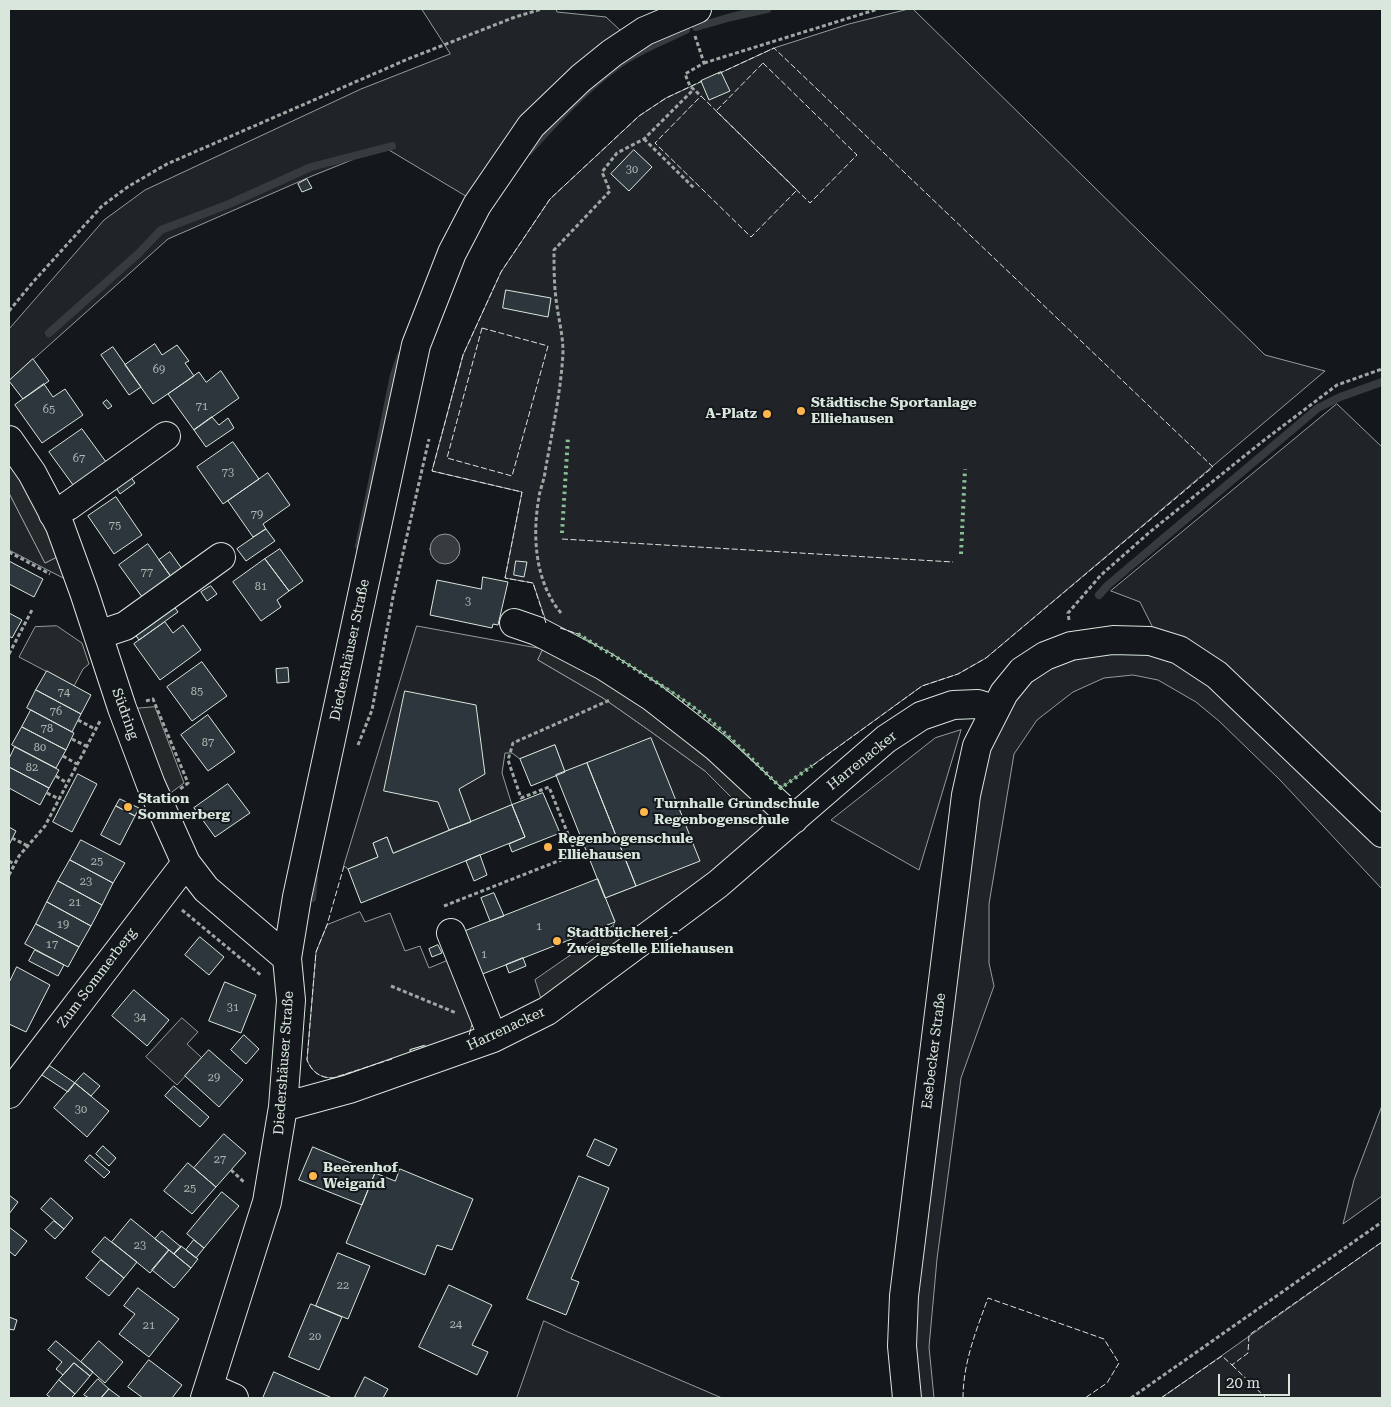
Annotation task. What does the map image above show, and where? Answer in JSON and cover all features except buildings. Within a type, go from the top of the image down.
[{"type":"street","name":"Diedershäuser Straße","points":[[207,1393],[267,1202],[283,1107],[291,1000],[287,958],[300,879],[416,345],[452,253],[476,205],[531,126],[581,78],[612,53],[645,31],[697,9]]},
{"type":"street","points":[[53,514],[68,506],[166,436]]},
{"type":"street","name":"Südring","points":[[9,440],[32,473],[60,526],[122,708],[151,785],[186,863],[206,889],[287,958]]},
{"type":"street","points":[[98,635],[125,626],[221,557]]},
{"type":"street","points":[[514,623],[537,631],[604,666],[637,688],[687,723],[716,747],[794,819]]},
{"type":"street","name":"Esebecker Straße","points":[[907,1398],[902,1346],[904,1296],[965,805],[977,746],[1004,692],[1022,671],[1045,656],[1071,646],[1113,640],[1150,641],[1179,650],[1217,675],[1382,833]]},
{"type":"street","name":"Harrenacker","points":[[283,1107],[349,1089],[493,1038],[547,1011],[718,884],[886,738],[921,716],[953,705],[978,704],[994,709]]},
{"type":"street","name":"Zum Sommerberg","points":[[9,1094],[186,863]]},
{"type":"street","points":[[451,933],[493,1038]]},
{"type":"street","points":[[207,1393],[234,1398]]},
{"type":"path","points":[[9,311],[102,206],[129,186],[167,164],[408,59],[515,17],[542,9]]},
{"type":"path","points":[[701,96],[690,86],[685,74],[704,63],[878,9]]},
{"type":"path","points":[[702,56],[704,63]]},
{"type":"path","points":[[570,649],[573,629],[552,601],[546,587],[537,557],[535,538],[539,496],[545,473],[563,350],[556,299],[554,250],[610,191],[602,172],[616,153],[644,139],[694,89]]},
{"type":"path","points":[[644,139],[694,188]]},
{"type":"path","points":[[1071,646],[1068,613],[1101,575],[1150,531],[1337,384],[1382,369]]},
{"type":"path","points":[[354,753],[372,710],[393,598],[428,440]]},
{"type":"path","points":[[9,552],[84,592]]},
{"type":"path","points":[[9,654],[32,610]]},
{"type":"path","points":[[451,933],[441,908],[576,854],[549,787],[521,798],[508,760],[513,743],[637,688]]},
{"type":"path","points":[[9,875],[14,864],[45,826],[101,718],[122,708]]},
{"type":"path","points":[[78,720],[95,729]]},
{"type":"path","points":[[72,739],[86,746]]},
{"type":"path","points":[[63,756],[77,764]]},
{"type":"path","points":[[56,776],[67,783]]},
{"type":"path","points":[[47,793],[59,799]]},
{"type":"path","points":[[12,838],[28,846]]},
{"type":"path","points":[[9,861],[14,864]]},
{"type":"path","points":[[162,894],[291,1000]]},
{"type":"path","points":[[391,986],[458,1014]]},
{"type":"path","points":[[1131,1398],[1382,1222]]},
{"type":"shaded area","points":[[422,9],[556,9],[557,12],[606,17],[621,31],[469,198],[384,147],[312,176],[168,239],[9,381],[9,329],[104,220],[145,190],[361,89],[450,54]]},
{"type":"shaded area","name":"Städtische Sportanlage Elliehausen","points":[[913,9],[1265,355],[1325,371],[986,658],[958,674],[922,686],[781,788],[731,739],[699,711],[668,689],[578,634],[547,624],[533,583],[505,578],[522,492],[432,471],[463,355],[501,272],[550,199],[639,116],[666,98],[774,48],[849,24]]},
{"type":"shaded area","points":[[1337,404],[1382,447],[1382,819],[1154,630],[1140,602],[1111,591]]},
{"type":"shaded area","points":[[9,458],[32,495],[59,556],[45,563],[9,493]]},
{"type":"shaded area","points":[[9,493],[45,563],[59,556],[67,580],[9,550]]},
{"type":"shaded area","points":[[445,534],[451,535],[459,543],[459,555],[451,563],[445,564],[439,563],[431,555],[430,549],[431,543],[439,535]]},
{"type":"shaded area","points":[[57,626],[82,643],[89,664],[83,669],[74,686],[19,657],[35,627]]},
{"type":"shaded area","points":[[417,626],[543,649],[538,660],[603,698],[650,731],[705,771],[739,805],[759,798],[773,812],[773,820],[768,828],[625,941],[613,926],[615,921],[605,898],[636,886],[588,763],[565,772],[555,745],[520,759],[512,753],[505,753],[502,773],[512,805],[468,823],[446,813],[452,829],[393,853],[387,837],[373,843],[378,857],[348,869],[344,866]]},
{"type":"shaded area","points":[[546,643],[591,665],[759,798],[739,805],[705,771],[650,731],[603,698],[538,660]]},
{"type":"shaded area","points":[[1104,652],[1152,654],[1185,667],[1231,702],[1382,848],[1382,889],[1280,780],[1219,721],[1196,702],[1158,680],[1133,675],[1104,678],[1073,692],[1037,720],[1014,754],[989,904],[989,963],[994,986],[961,1078],[937,1259],[929,1347],[934,1398],[918,1398],[913,1316],[978,790],[985,762],[996,732],[1003,718],[1021,693],[1043,673],[1070,658]]},
{"type":"shaded area","points":[[155,707],[184,783],[168,795],[133,709]]},
{"type":"shaded area","points":[[961,730],[919,870],[831,820],[935,738]]},
{"type":"shaded area","points":[[360,912],[365,922],[390,913],[405,951],[420,946],[429,968],[453,958],[474,1017],[469,1035],[426,1048],[425,1045],[410,1050],[410,1054],[333,1078],[324,1077],[311,1068],[307,1060],[316,952],[327,925]]},
{"type":"shaded area","points":[[613,926],[625,941],[542,1002],[535,980]]},
{"type":"shaded area","points":[[182,1018],[198,1032],[187,1044],[202,1058],[177,1085],[146,1057]]},
{"type":"shaded area","points":[[1382,1106],[1382,1196],[1343,1224],[1354,1180]]},
{"type":"shaded area","points":[[1382,1242],[1382,1398],[1161,1398],[1216,1359]]},
{"type":"shaded area","points":[[544,1321],[568,1332],[722,1398],[517,1398]]},
{"type":"waterway","points":[[696,27],[767,9]]},
{"type":"waterway","points":[[529,151],[571,106],[606,74],[634,55],[686,30]]},
{"type":"waterway","points":[[49,333],[138,254],[161,230],[229,204],[311,167],[392,146]]},
{"type":"waterway","points":[[359,546],[394,375],[401,355]]},
{"type":"waterway","points":[[1099,595],[1108,585],[1318,408],[1340,397],[1382,382]]},
{"type":"waterway","points":[[312,898],[314,878]]},
{"type":"hedge","points":[[562,533],[568,437]]},
{"type":"hedge","points":[[961,554],[965,469]]},
{"type":"hedge","points":[[578,634],[653,680],[697,710],[730,738],[781,788],[812,766]]},
{"type":"fence","points":[[718,74],[774,48],[1213,467],[986,658],[958,674],[922,686],[812,766]]},
{"type":"fence","points":[[763,63],[857,155],[810,203],[716,111],[763,63]]},
{"type":"fence","points":[[546,623],[533,583],[505,578],[522,492],[432,471],[463,355],[501,272],[550,199],[639,116],[666,98],[702,81]]},
{"type":"fence","points":[[701,96],[797,190],[751,237],[655,143],[701,96]]},
{"type":"fence","points":[[482,328],[548,346],[512,476],[447,458],[482,328]]},
{"type":"fence","points":[[562,539],[953,562]]},
{"type":"fence","points":[[560,628],[578,634]]},
{"type":"fence","points":[[344,866],[327,925],[316,952],[307,1060],[317,1074],[333,1078],[392,1059]]},
{"type":"fence","points":[[469,1035],[472,1026]]},
{"type":"fence","points":[[1161,1398],[1222,1356],[1232,1365],[1248,1353],[1249,1335],[1382,1242]]},
{"type":"fence","points":[[963,1398],[965,1372],[988,1298],[1104,1339],[1119,1363],[1107,1383],[1085,1398]]},
{"type":"fence","points":[[1232,1365],[1266,1398]]},
{"type":"place","name":"Städtische Sportanlage Elliehausen","points":[[801,411]]},
{"type":"place","name":"A-Platz","points":[[767,414]]},
{"type":"place","name":"Station Sommerberg","points":[[128,807]]},
{"type":"place","name":"Turnhalle Grundschule Regenbogenschule","points":[[644,812]]},
{"type":"place","name":"Regenbogenschule Elliehausen","points":[[548,847]]},
{"type":"place","name":"Stadtbücherei - Zweigstelle Elliehausen","points":[[557,941]]},
{"type":"place","name":"Beerenhof Weigand","points":[[313,1176]]}]
